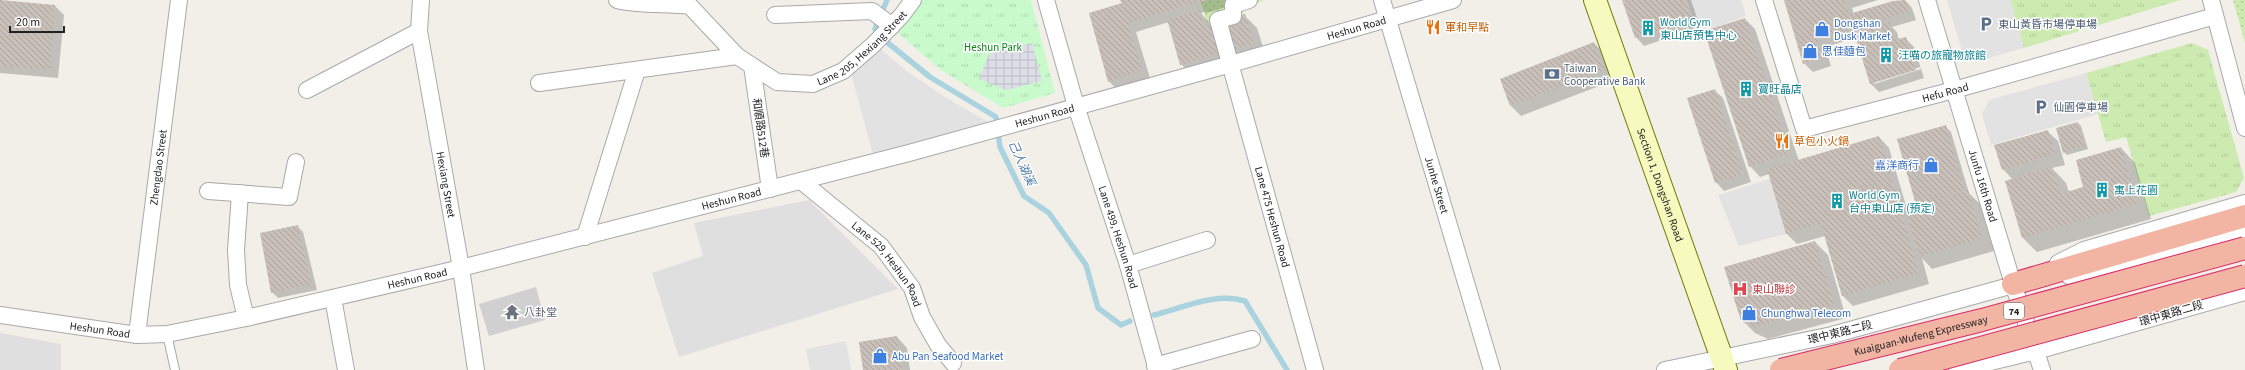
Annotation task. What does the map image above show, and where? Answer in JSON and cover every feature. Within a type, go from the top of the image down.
[{"type":"highway","points":[[2014,284],[2245,216]]},
{"type":"highway","name":"Kuaiguan-Wufeng Expressway","points":[[1781,370],[1982,320],[2245,248]]},
{"type":"highway","points":[[1900,370],[2245,276]]},
{"type":"main road","name":"Section 1, Dongshan Road","points":[[1596,0],[1725,364]]},
{"type":"street","name":"Zhengdao Street","points":[[137,335],[179,0]]},
{"type":"street","name":"Hexiang Street","points":[[421,0],[419,31],[461,268],[476,370]]},
{"type":"street","name":"Lane 205, Hexiang Street","points":[[617,0],[633,4],[664,3],[690,6],[737,56],[777,82],[813,84],[843,71],[874,44],[913,0]]},
{"type":"street","name":"Lane 499, Heshun Road","points":[[1046,0],[1076,106],[1128,265],[1156,368]]},
{"type":"street","name":"Lane 475 Heshun Road","points":[[1249,0],[1232,5],[1232,16],[1218,20],[1219,26],[1231,64],[1315,370]]},
{"type":"street","name":"Junhe Street","points":[[1382,0],[1492,370]]},
{"type":"street","name":"Heshun Road","points":[[0,315],[137,335],[167,334],[246,318],[461,268],[986,133],[1076,106],[1231,64],[1453,0]]},
{"type":"street","name":"Hefu Road","points":[[1764,0],[1804,129],[1954,90],[2215,16]]},
{"type":"street","name":"Junfu 16th Road","points":[[1927,0],[2014,284],[2042,370]]},
{"type":"street","points":[[2211,0],[2245,128]]},
{"type":"street","points":[[775,14],[874,12],[891,25]]},
{"type":"street","points":[[307,90],[419,31]]},
{"type":"street","points":[[539,83],[737,56]]},
{"type":"street","name":"和順路512巷","points":[[752,66],[770,189]]},
{"type":"street","points":[[585,237],[637,70]]},
{"type":"street","points":[[208,191],[289,197],[296,162]]},
{"type":"street","name":"Lane 529, Heshun Road","points":[[801,181],[881,246],[912,288],[922,317],[938,345],[953,363]]},
{"type":"street","points":[[240,194],[236,250],[238,285],[246,318]]},
{"type":"street","name":"環中東路二段","points":[[2014,284],[2084,250],[2245,202]]},
{"type":"street","name":"環中東路二段","points":[[1665,370],[1725,364],[2014,284],[2091,273],[2245,229]]},
{"type":"street","points":[[1128,265],[1207,240]]},
{"type":"street","name":"環中東路二段","points":[[1957,370],[2036,351],[2245,292]]},
{"type":"street","points":[[333,298],[346,370]]},
{"type":"street","points":[[1156,368],[1252,339]]},
{"type":"lane","points":[[167,334],[175,370]]},
{"type":"shaded area","points":[[1687,0],[1741,0],[1746,16],[1698,33]]},
{"type":"shaded area","name":"東山黃昏市場停車場","points":[[1947,0],[2010,0],[2024,48],[1975,62],[1963,54]]},
{"type":"shaded area","points":[[1032,43],[1042,81],[1006,90],[979,79],[989,54]]},
{"type":"shaded area","points":[[874,44],[908,72],[945,97],[988,122],[986,133],[875,162],[849,66]]},
{"type":"shaded area","name":"仙園停車場","points":[[2086,73],[2098,114],[1991,145],[1982,114],[1989,100]]},
{"type":"shaded area","points":[[1770,179],[1786,234],[1739,246],[1718,195]]},
{"type":"shaded area","points":[[809,200],[898,289],[679,357],[652,273],[703,256],[694,223]]},
{"type":"shaded area","name":"八卦堂","points":[[536,287],[545,320],[489,336],[479,304]]},
{"type":"shaded area","points":[[0,333],[61,344],[61,370],[0,370]]},
{"type":"shaded area","points":[[846,341],[851,370],[810,370],[806,349]]},
{"type":"green space","name":"Heshun Park","points":[[921,0],[1031,0],[1055,93],[1003,108],[941,70],[892,28]]},
{"type":"green space","points":[[1208,0],[1265,0],[1243,7],[1244,13],[1207,23],[1201,2]]},
{"type":"green space","points":[[2010,0],[2180,0],[2024,48]]},
{"type":"green space","points":[[2233,0],[2245,0],[2245,43]]},
{"type":"green space","points":[[2192,43],[2208,50],[2244,178],[2236,192],[2149,216],[2126,137],[2106,142],[2086,73]]},
{"type":"building","points":[[0,0],[55,5],[50,70],[0,66]]},
{"type":"building","points":[[1120,0],[1206,0],[1128,23],[1142,70],[1108,82],[1089,13],[1122,3]]},
{"type":"building","name":"World Gym 東山店預售中心","points":[[1622,0],[1686,0],[1692,19],[1635,38]]},
{"type":"building","name":"Dongshan Dusk Market","points":[[1784,0],[1844,0],[1849,14],[1893,1],[1905,0],[1909,12],[1817,39],[1823,58],[1803,64]]},
{"type":"building","points":[[1200,10],[1204,26],[1245,14],[1254,43],[1180,65],[1167,19]]},
{"type":"building","name":"寶旺晶店","points":[[1745,18],[1790,153],[1749,167],[1704,31]]},
{"type":"building","name":"汪喵の旅寵物旅館","points":[[1889,22],[1894,40],[1906,37],[1916,70],[1870,84],[1854,33]]},
{"type":"building","name":"Taiwan Cooperative Bank","points":[[1594,42],[1605,69],[1510,106],[1500,79]]},
{"type":"building","points":[[1715,89],[1743,174],[1715,183],[1687,98]]},
{"type":"building","points":[[2078,122],[2085,146],[2063,153],[2056,128]]},
{"type":"building","points":[[1946,125],[1965,190],[1920,204],[1968,190],[1982,238],[1919,257],[1905,208],[1916,205],[1897,139]]},
{"type":"building","points":[[2048,130],[2055,154],[2002,170],[1994,145]]},
{"type":"building","name":"World Gym 台中東山店 (預定)","points":[[1879,136],[1919,273],[1842,296],[1821,224],[1786,234],[1767,169]]},
{"type":"building","name":"寓上花園","points":[[2121,147],[2137,204],[2022,238],[2005,181],[2052,167],[2060,194],[2083,187],[2076,160]]},
{"type":"building","points":[[298,225],[312,284],[271,293],[260,233]]},
{"type":"building","points":[[1815,241],[1834,305],[1755,327],[1741,321],[1724,267]]},
{"type":"building","name":"Abu Pan Seafood Market","points":[[897,336],[902,370],[863,370],[859,342]]},
{"type":"waterway","name":"己人湖溪","points":[[875,29],[887,0]]},
{"type":"waterway","name":"己人湖溪","points":[[888,43],[930,77],[996,117],[1000,147],[1024,196],[1049,213],[1086,265],[1098,308],[1121,325],[1130,321]]},
{"type":"waterway","name":"己人湖溪","points":[[1154,315],[1187,305],[1222,298],[1245,301],[1287,370]]},
{"type":"place","name":"東山黃昏市場停車場","points":[[1986,24]]},
{"type":"place","name":"軍和早點","points":[[1433,27]]},
{"type":"place","name":"World Gym 東山店預售中心","points":[[1648,28]]},
{"type":"place","name":"Dongshan Dusk Market","points":[[1822,29]]},
{"type":"place","name":"思佳麵包","points":[[1810,51]]},
{"type":"place","name":"汪喵の旅寵物旅館","points":[[1886,55]]},
{"type":"place","name":"Taiwan Cooperative Bank","points":[[1552,74]]},
{"type":"place","name":"寶旺晶店","points":[[1746,89]]},
{"type":"place","name":"仙園停車場","points":[[2041,107]]},
{"type":"place","name":"草包小火鍋","points":[[1782,141]]},
{"type":"place","name":"嘉洋商行","points":[[1931,165]]},
{"type":"place","name":"寓上花園","points":[[2102,190]]},
{"type":"place","name":"World Gym 台中東山店 (預定)","points":[[1837,201]]},
{"type":"place","name":"東山聯診","points":[[1740,289]]},
{"type":"place","name":"八卦堂","points":[[512,312]]},
{"type":"place","name":"Chunghwa Telecom","points":[[1749,313]]},
{"type":"place","name":"Abu Pan Seafood Market","points":[[880,356]]}]
